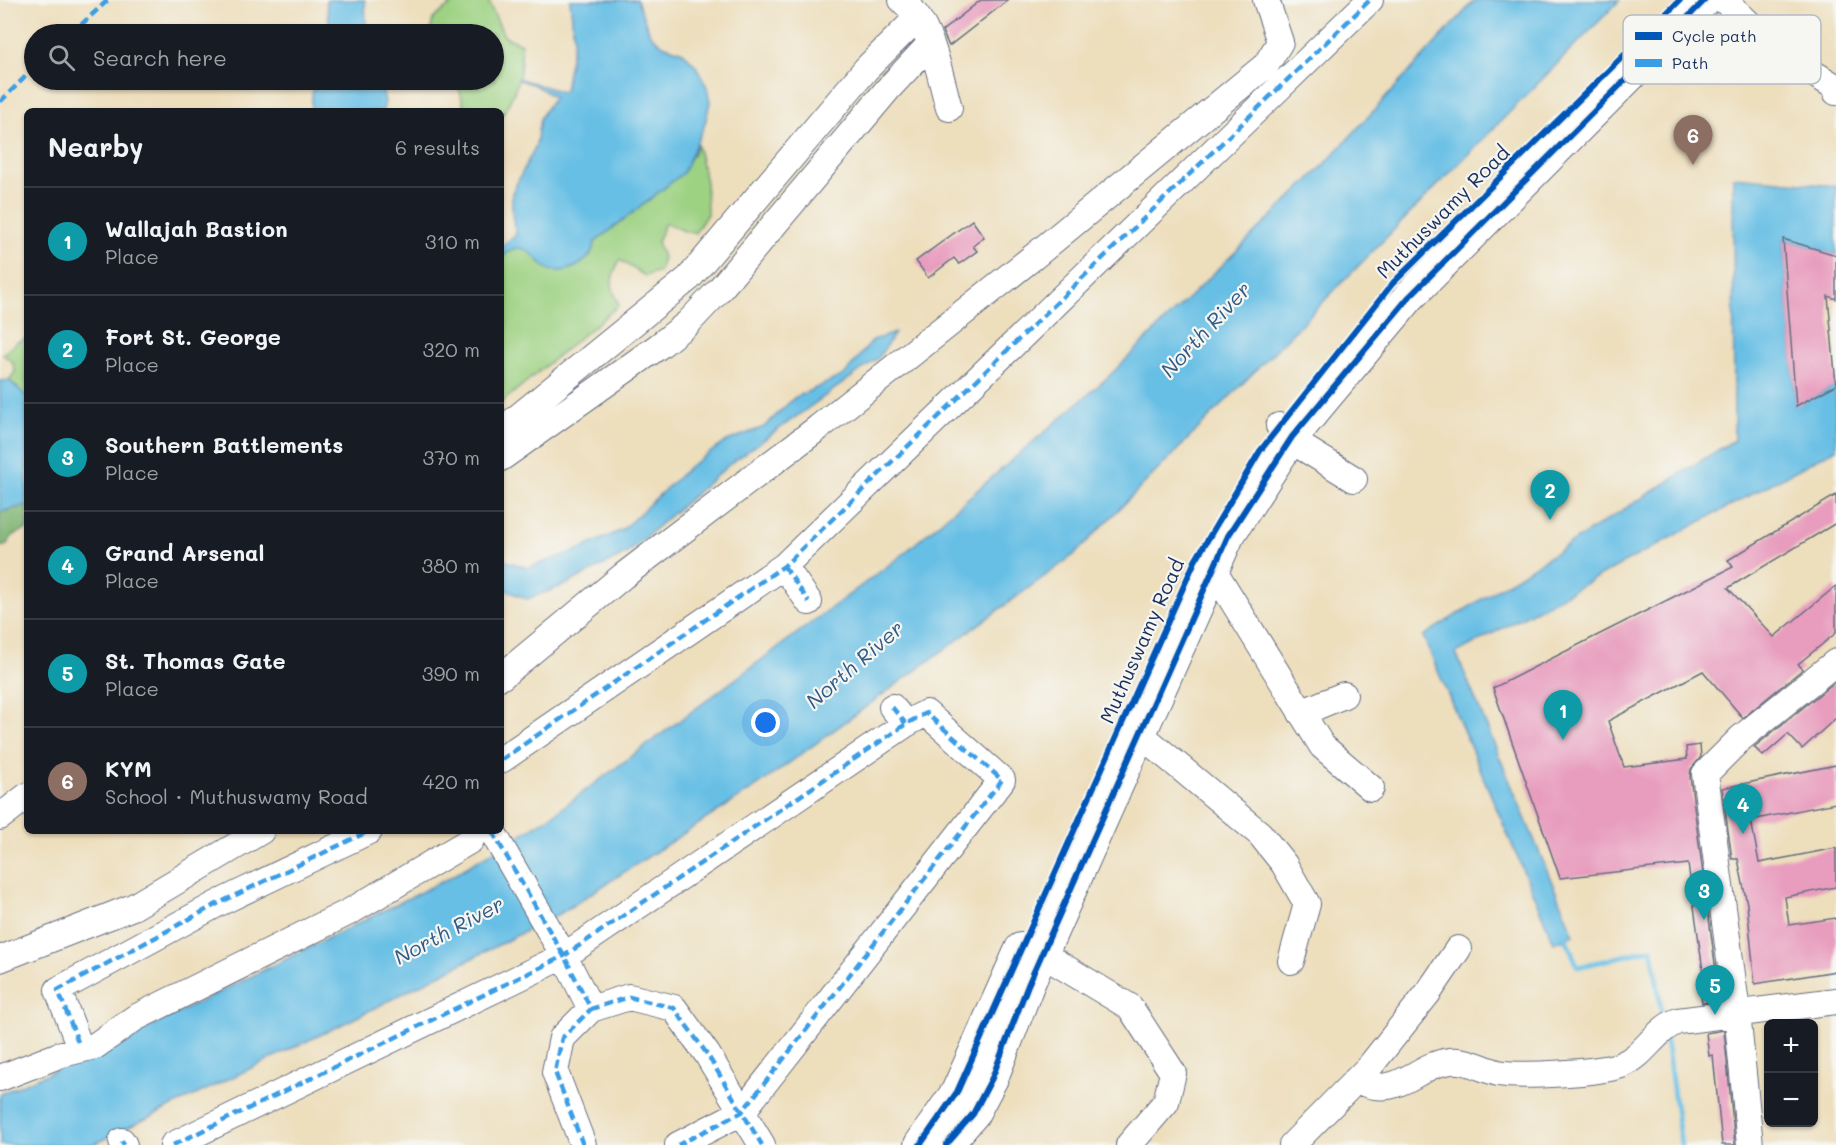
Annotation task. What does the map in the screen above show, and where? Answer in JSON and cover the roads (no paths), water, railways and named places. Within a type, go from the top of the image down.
[{"type":"main road","name":"Muthuswamy Road","points":[[1665,15],[1680,0]]},
{"type":"main road","name":"Muthuswamy Road","points":[[1690,15],[1705,0]]},
{"type":"main road","name":"Muthuswamy Road","points":[[946,1145],[973,1114],[992,1078],[1042,954],[1228,536],[1286,432],[1393,283],[1623,56]]},
{"type":"main road","name":"Muthuswamy Road","points":[[920,1145],[957,1092],[1195,561],[1260,451],[1286,432],[1409,297],[1623,82]]},
{"type":"street","points":[[504,674],[623,576],[818,428],[1028,261],[1266,65],[1280,42],[1266,0]]},
{"type":"street","points":[[504,758],[784,566],[1370,0]]},
{"type":"street","points":[[1724,0],[1740,15]]},
{"type":"street","points":[[504,429],[689,279],[866,69],[909,9],[930,44],[949,108]]},
{"type":"street","points":[[504,456],[688,323],[720,290],[888,89],[930,44]]},
{"type":"street","points":[[1821,78],[1834,86],[1836,92]]},
{"type":"street","points":[[1286,432],[1302,447],[1354,479]]},
{"type":"street","points":[[784,566],[809,602]]},
{"type":"street","points":[[1213,569],[1322,746],[1371,788]]},
{"type":"street","points":[[1750,1145],[1737,1012],[1705,774],[1741,738],[1836,662]]},
{"type":"street","points":[[1301,713],[1344,695]]},
{"type":"street","points":[[173,1145],[564,956],[899,715],[926,712],[1002,780],[742,1112],[678,1145]]},
{"type":"street","points":[[1140,734],[1260,834],[1284,864],[1306,904],[1291,961]]},
{"type":"street","points":[[0,817],[24,798]]},
{"type":"street","points":[[0,958],[133,907],[256,834]]},
{"type":"street","points":[[78,1042],[58,990],[217,904],[363,834]]},
{"type":"street","points":[[0,1078],[62,1054],[94,1046],[135,1018],[351,911],[481,836],[551,934],[591,1009]]},
{"type":"street","points":[[1292,1145],[1356,1080],[1428,993],[1458,949]]},
{"type":"street","points":[[1042,954],[1130,1007],[1173,1073],[1167,1102],[1129,1145]]},
{"type":"street","points":[[584,1145],[555,1072],[562,1038],[591,1009],[629,997],[674,1008],[707,1054],[762,1145]]},
{"type":"street","points":[[1356,1080],[1373,1086],[1385,1086],[1399,1083],[1452,1060],[1471,1063],[1498,1073],[1594,1071],[1620,1065],[1638,1056],[1664,1027],[1684,1019],[1836,1001]]},
{"type":"water","points":[[326,0],[365,0],[366,24],[331,24]]},
{"type":"water","points":[[570,0],[637,0],[650,34],[663,45],[683,52],[696,66],[707,87],[710,102],[705,124],[683,173],[595,242],[590,255],[581,264],[568,270],[555,271],[544,266],[522,248],[513,249],[504,256],[504,244],[516,235],[512,213],[512,193],[536,145],[540,118],[554,97],[518,78],[562,92],[565,89],[574,39]]},
{"type":"water","name":"North River","points":[[1475,0],[1620,0],[1075,554],[759,785],[561,913],[349,1021],[92,1145],[0,1145],[0,1094],[111,1046],[447,879],[547,819],[901,556],[1107,378],[1324,165]]},
{"type":"water","points":[[313,90],[382,90],[385,101],[384,108],[311,108]]},
{"type":"water","points":[[1733,177],[1836,186],[1836,255],[1783,239],[1796,405],[1836,385],[1836,449],[1456,653],[1574,935],[1554,943],[1423,636],[1734,440]]},
{"type":"water","points":[[895,333],[878,358],[730,464],[627,553],[565,585],[527,599],[504,589],[504,559],[528,568],[578,550],[622,530],[690,466],[727,441],[764,427],[794,398],[844,375],[873,340]]},
{"type":"water","points":[[9,380],[24,394],[24,506],[0,512],[0,381]]},
{"type":"waterway","points":[[1563,932],[1578,967],[1652,949],[1663,1022]]},
{"type":"waterway","points":[[1666,1040],[1681,1145]]},
{"type":"place","name":"KYM","points":[[1693,165]]},
{"type":"place","name":"Fort St. George","points":[[1550,520]]},
{"type":"place","name":"Wallajah Bastion","points":[[1563,740]]},
{"type":"place","name":"Grand Arsenal","points":[[1743,834]]},
{"type":"place","name":"Southern Battlements","points":[[1704,920]]},
{"type":"place","name":"St. Thomas Gate","points":[[1715,1015]]}]
